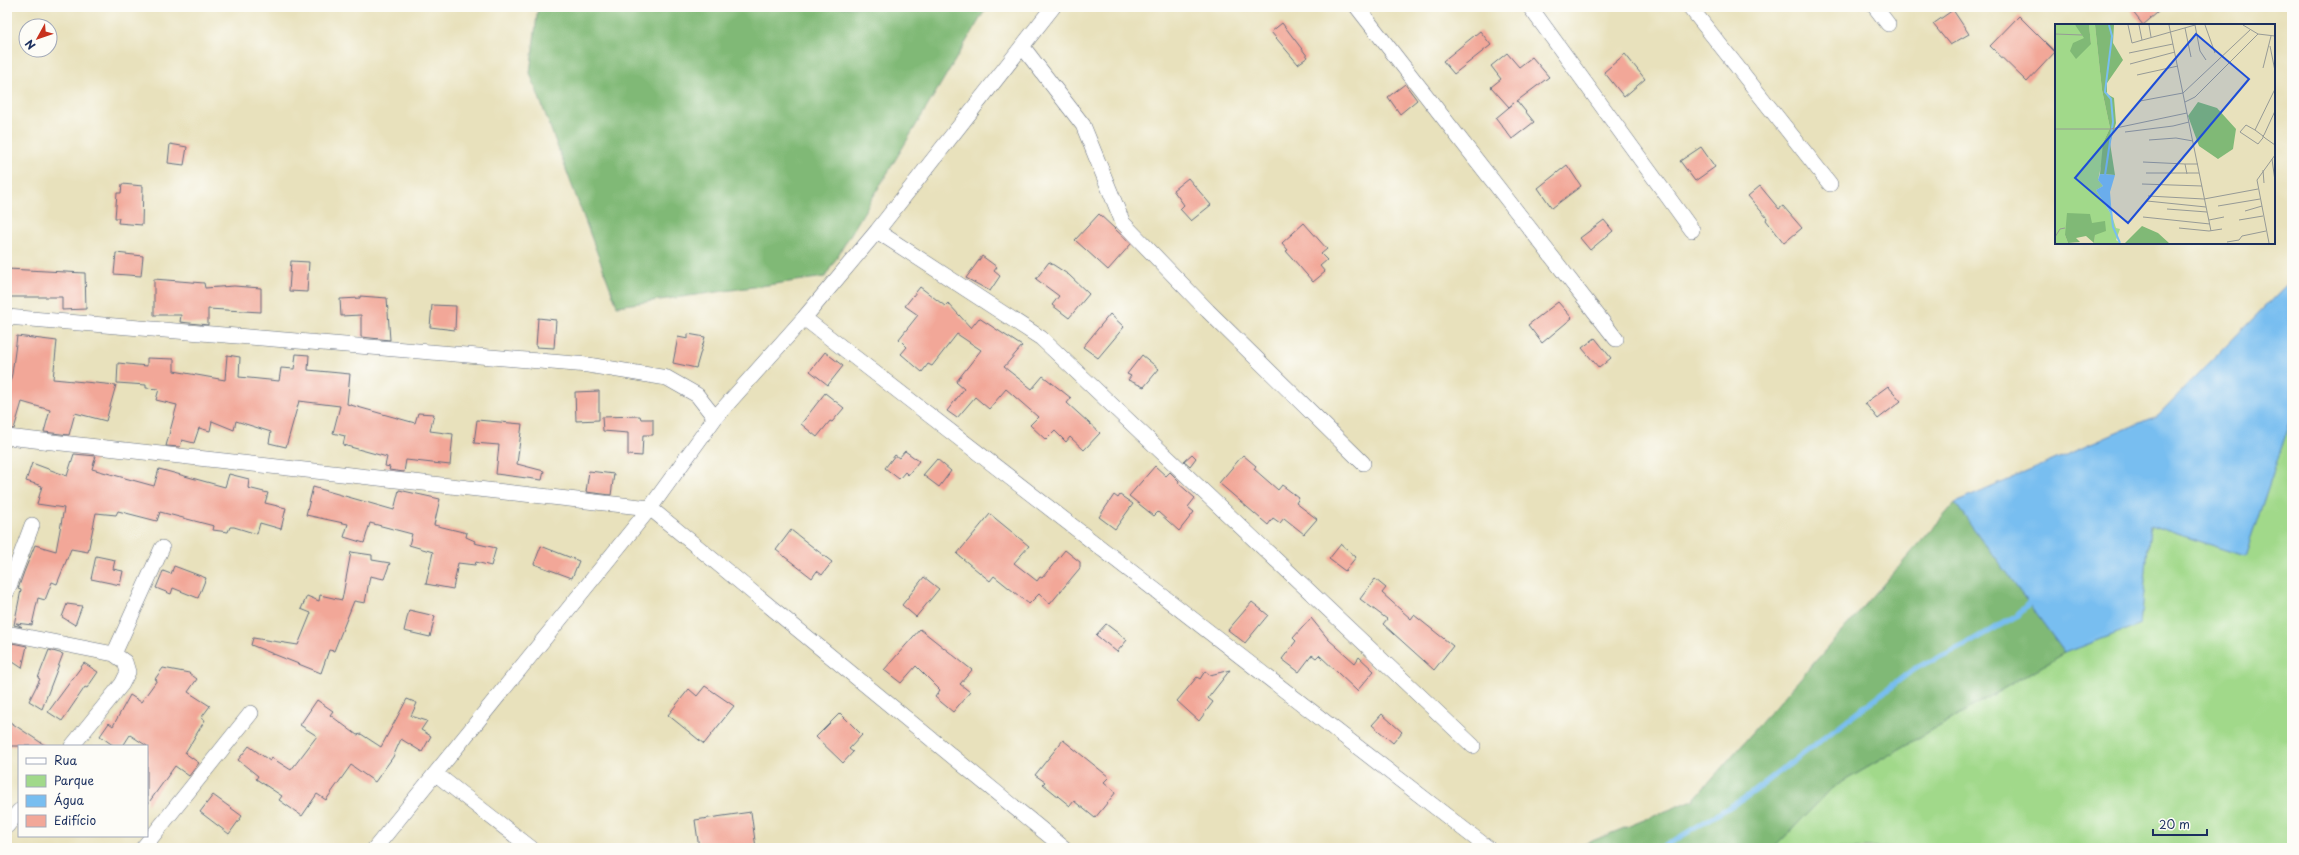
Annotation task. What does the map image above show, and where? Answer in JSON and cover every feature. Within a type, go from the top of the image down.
[{"type":"street","points":[[375,848],[650,508],[715,418],[804,318],[877,231],[1053,7]]},
{"type":"street","points":[[1357,7],[1616,339]]},
{"type":"street","points":[[1530,7],[1692,230]]},
{"type":"street","points":[[1690,7],[1830,184]]},
{"type":"street","points":[[1875,7],[1888,24]]},
{"type":"street","points":[[1022,46],[1083,125],[1123,223],[1208,311],[1363,463]]},
{"type":"street","points":[[877,231],[1041,338],[1473,746]]},
{"type":"street","points":[[7,317],[588,366],[667,378],[697,395],[715,418]]},
{"type":"street","points":[[804,318],[1488,848]]},
{"type":"street","points":[[7,437],[650,508],[1064,848]]},
{"type":"street","points":[[7,592],[32,525]]},
{"type":"street","points":[[114,654],[162,548]]},
{"type":"street","points":[[7,633],[114,654],[125,662],[128,672],[122,684],[73,745]]},
{"type":"street","points":[[143,848],[251,713]]},
{"type":"street","points":[[436,774],[531,848]]},
{"type":"street","points":[[7,826],[18,812]]},
{"type":"green space","points":[[538,7],[987,7],[825,277],[617,306],[530,73]]},
{"type":"green space","points":[[2292,416],[2292,848],[1774,848],[1832,788],[2065,653],[2141,624],[2150,525],[2245,556]]},
{"type":"green space","points":[[1955,503],[2065,653],[1832,788],[1774,848],[1575,848],[1693,800]]},
{"type":"water","points":[[2292,279],[2292,416],[2245,556],[2150,525],[2141,624],[2065,653],[1955,503],[2158,415]]},
{"type":"building","points":[[2129,7],[2164,7],[2144,24],[2142,24]]},
{"type":"building","points":[[1953,10],[1969,34],[1950,45],[1933,24]]},
{"type":"building","points":[[2019,16],[2055,52],[2027,82],[1990,46]]},
{"type":"building","points":[[1282,23],[1308,57],[1298,64],[1271,32]]},
{"type":"building","points":[[1480,31],[1491,45],[1454,74],[1443,61]]},
{"type":"building","points":[[1507,53],[1519,67],[1532,57],[1549,77],[1517,101],[1534,122],[1512,139],[1496,118],[1514,103],[1509,107],[1491,87],[1501,79],[1491,66]]},
{"type":"building","points":[[1625,54],[1645,79],[1624,97],[1604,72]]},
{"type":"building","points":[[1405,84],[1417,100],[1400,114],[1388,97]]},
{"type":"building","points":[[170,144],[187,147],[184,165],[168,163]]},
{"type":"building","points":[[1701,147],[1715,167],[1695,181],[1680,161]]},
{"type":"building","points":[[1567,165],[1581,186],[1552,208],[1538,188]]},
{"type":"building","points":[[1188,178],[1211,205],[1191,221],[1180,209],[1184,205],[1173,190]]},
{"type":"building","points":[[122,184],[143,186],[142,225],[118,223],[119,218],[115,218],[117,193],[121,193]]},
{"type":"building","points":[[1760,186],[1779,209],[1783,206],[1802,228],[1784,243],[1766,220],[1767,218],[1748,196]]},
{"type":"building","points":[[1099,214],[1131,244],[1108,270],[1075,240]]},
{"type":"building","points":[[1604,220],[1613,231],[1590,250],[1580,238]]},
{"type":"building","points":[[1304,223],[1327,249],[1321,254],[1327,260],[1320,266],[1325,272],[1313,282],[1286,251],[1288,250],[1282,243]]},
{"type":"building","points":[[116,253],[143,256],[141,276],[114,274]]},
{"type":"building","points":[[982,256],[997,267],[994,271],[1000,276],[990,291],[966,278]]},
{"type":"building","points":[[291,261],[309,262],[307,292],[289,291]]},
{"type":"building","points":[[1049,262],[1069,275],[1089,294],[1069,318],[1052,305],[1059,296],[1036,279]]},
{"type":"building","points":[[7,269],[85,273],[86,309],[62,310],[62,297],[7,297]]},
{"type":"building","points":[[154,279],[204,283],[205,288],[234,286],[261,288],[261,312],[208,309],[208,325],[180,322],[181,315],[154,315]]},
{"type":"building","points":[[920,287],[945,306],[948,303],[971,328],[979,318],[1022,346],[1004,367],[1032,389],[1043,376],[1071,398],[1067,403],[1100,433],[1084,450],[1070,437],[1066,442],[1055,431],[1046,440],[1030,425],[1038,417],[1006,389],[989,409],[975,397],[957,418],[947,411],[964,389],[956,382],[981,350],[957,334],[932,366],[928,364],[922,372],[901,354],[907,347],[899,339],[918,315],[905,306]]},
{"type":"building","points":[[360,296],[387,298],[390,340],[361,337],[361,315],[341,316],[340,299],[360,298]]},
{"type":"building","points":[[1558,302],[1572,318],[1542,343],[1528,325]]},
{"type":"building","points":[[432,305],[456,306],[455,330],[430,327]]},
{"type":"building","points":[[1110,314],[1124,327],[1098,358],[1083,347]]},
{"type":"building","points":[[538,318],[556,320],[554,348],[536,347]]},
{"type":"building","points":[[688,334],[705,337],[696,368],[673,363],[678,337],[688,339]]},
{"type":"building","points":[[17,336],[57,341],[53,379],[116,385],[106,421],[75,413],[69,435],[44,432],[50,410],[22,402],[14,429],[7,428],[7,392],[12,374]]},
{"type":"building","points":[[1595,338],[1611,358],[1599,368],[1582,348]]},
{"type":"building","points":[[825,352],[843,366],[828,385],[810,371]]},
{"type":"building","points":[[296,354],[309,355],[308,370],[350,374],[347,404],[415,423],[418,413],[434,414],[430,431],[453,434],[450,465],[406,460],[404,472],[389,470],[390,467],[385,466],[387,457],[343,445],[345,436],[333,433],[340,406],[299,401],[286,447],[269,443],[271,432],[236,421],[234,430],[212,421],[210,431],[199,428],[194,443],[182,440],[180,447],[166,446],[177,405],[156,400],[159,389],[146,388],[146,385],[117,383],[118,363],[147,366],[147,358],[174,359],[174,371],[225,380],[227,355],[240,357],[239,377],[279,381],[281,368],[294,369]]},
{"type":"building","points":[[1142,355],[1159,369],[1144,387],[1128,380],[1131,376],[1127,374]]},
{"type":"building","points":[[1888,386],[1901,401],[1878,419],[1865,403]]},
{"type":"building","points":[[599,391],[599,420],[576,421],[575,392]]},
{"type":"building","points":[[825,393],[844,408],[832,422],[830,421],[817,437],[801,424]]},
{"type":"building","points":[[640,416],[641,419],[653,419],[653,435],[643,435],[642,456],[628,455],[628,433],[603,431],[602,417]]},
{"type":"building","points":[[477,420],[522,424],[517,464],[544,471],[542,480],[496,474],[499,445],[474,443]]},
{"type":"building","points":[[905,451],[919,461],[908,475],[905,472],[899,479],[885,468],[895,455],[899,458]]},
{"type":"building","points":[[74,454],[96,456],[92,469],[154,486],[159,469],[225,487],[229,474],[249,479],[248,488],[268,493],[265,503],[286,508],[281,529],[260,523],[257,534],[234,527],[230,527],[228,532],[213,530],[214,526],[160,512],[157,521],[118,511],[116,515],[96,513],[88,552],[71,549],[57,584],[52,582],[45,600],[38,598],[32,625],[16,623],[22,627],[14,625],[21,590],[18,589],[35,545],[56,551],[64,508],[37,504],[42,486],[26,481],[32,463],[67,476]]},
{"type":"building","points":[[1192,454],[1196,458],[1190,466],[1184,461]]},
{"type":"building","points":[[1243,455],[1256,466],[1254,469],[1278,490],[1282,485],[1299,498],[1296,503],[1317,519],[1304,534],[1284,518],[1280,523],[1273,518],[1268,525],[1219,483]]},
{"type":"building","points":[[937,459],[951,471],[939,487],[923,475]]},
{"type":"building","points":[[1155,466],[1166,476],[1170,472],[1179,481],[1178,483],[1195,498],[1188,507],[1194,512],[1179,531],[1158,512],[1154,516],[1129,496]]},
{"type":"building","points":[[589,471],[614,474],[611,495],[586,492]]},
{"type":"building","points":[[313,487],[394,510],[399,490],[440,499],[434,525],[467,533],[466,537],[475,541],[474,543],[496,548],[491,566],[476,562],[475,565],[458,563],[453,589],[426,584],[433,552],[409,545],[412,534],[370,523],[364,543],[344,537],[348,524],[306,515]]},
{"type":"building","points":[[1114,495],[1118,498],[1120,495],[1133,504],[1115,529],[1099,517]]},
{"type":"building","points":[[990,514],[1029,546],[1014,563],[1037,581],[1040,577],[1042,578],[1065,550],[1080,562],[1080,568],[1050,604],[1039,594],[1029,604],[994,576],[990,581],[957,554]]},
{"type":"building","points":[[791,530],[832,562],[822,575],[817,571],[812,578],[776,550]]},
{"type":"building","points":[[1341,544],[1356,557],[1345,571],[1329,559]]},
{"type":"building","points":[[541,546],[579,561],[572,578],[534,564]]},
{"type":"building","points":[[351,552],[372,555],[372,560],[390,563],[384,579],[370,576],[365,603],[354,601],[334,651],[329,650],[321,673],[251,645],[253,638],[298,645],[311,613],[301,609],[307,596],[319,601],[320,595],[342,600]]},
{"type":"building","points":[[96,556],[115,560],[113,569],[123,571],[120,585],[91,579]]},
{"type":"building","points":[[174,566],[206,578],[198,598],[173,588],[171,594],[156,588],[163,571],[171,574]]},
{"type":"building","points":[[924,577],[939,589],[916,617],[902,605]]},
{"type":"building","points":[[1375,579],[1386,588],[1382,593],[1411,619],[1414,615],[1453,646],[1434,670],[1383,624],[1387,619],[1360,599]]},
{"type":"building","points":[[1252,602],[1268,615],[1245,643],[1228,630]]},
{"type":"building","points":[[67,604],[82,606],[75,625],[62,617]]},
{"type":"building","points":[[409,610],[435,616],[430,637],[404,631]]},
{"type":"building","points":[[1311,618],[1329,640],[1355,663],[1359,657],[1374,671],[1357,691],[1319,655],[1316,658],[1312,655],[1299,672],[1282,659],[1296,641],[1293,638]]},
{"type":"building","points":[[1106,624],[1127,640],[1117,652],[1096,635]]},
{"type":"building","points":[[920,629],[972,670],[960,684],[970,692],[953,712],[935,697],[940,690],[916,666],[901,683],[884,670]]},
{"type":"building","points":[[7,642],[27,646],[22,668],[7,658]]},
{"type":"building","points":[[49,650],[63,654],[42,709],[29,701],[40,679],[38,678]]},
{"type":"building","points":[[84,663],[98,672],[87,688],[85,687],[62,721],[48,712]]},
{"type":"building","points":[[163,668],[189,673],[197,679],[188,692],[210,706],[201,718],[205,720],[185,753],[199,763],[189,776],[175,766],[148,804],[148,745],[145,745],[130,735],[124,745],[113,745],[100,736],[109,723],[113,726],[130,695],[141,702],[157,680],[155,679]]},
{"type":"building","points":[[1230,670],[1208,698],[1213,702],[1199,721],[1177,701],[1197,677],[1200,679],[1205,671],[1210,675]]},
{"type":"building","points":[[705,686],[734,706],[704,744],[668,715],[689,689],[697,696]]},
{"type":"building","points":[[407,699],[417,703],[411,716],[427,721],[421,730],[431,736],[422,752],[401,739],[393,757],[375,782],[351,765],[326,800],[317,794],[302,816],[279,800],[282,796],[256,779],[258,776],[238,760],[249,746],[270,761],[272,758],[291,770],[317,736],[300,725],[317,700],[333,711],[330,715],[357,735],[361,734],[381,747]]},
{"type":"building","points":[[840,713],[862,735],[849,749],[853,752],[843,763],[816,737]]},
{"type":"building","points":[[1382,714],[1402,732],[1393,743],[1372,725]]},
{"type":"building","points":[[7,720],[44,745],[18,745],[7,746]]},
{"type":"building","points":[[1063,740],[1109,777],[1104,782],[1116,792],[1095,818],[1074,801],[1070,806],[1043,784],[1045,782],[1035,775]]},
{"type":"building","points":[[213,795],[242,816],[229,834],[200,812]]},
{"type":"building","points":[[751,812],[756,848],[699,848],[695,820]]},
{"type":"waterway","points":[[1662,848],[1749,795],[1914,669],[1965,645],[2016,616],[2033,599]]}]
